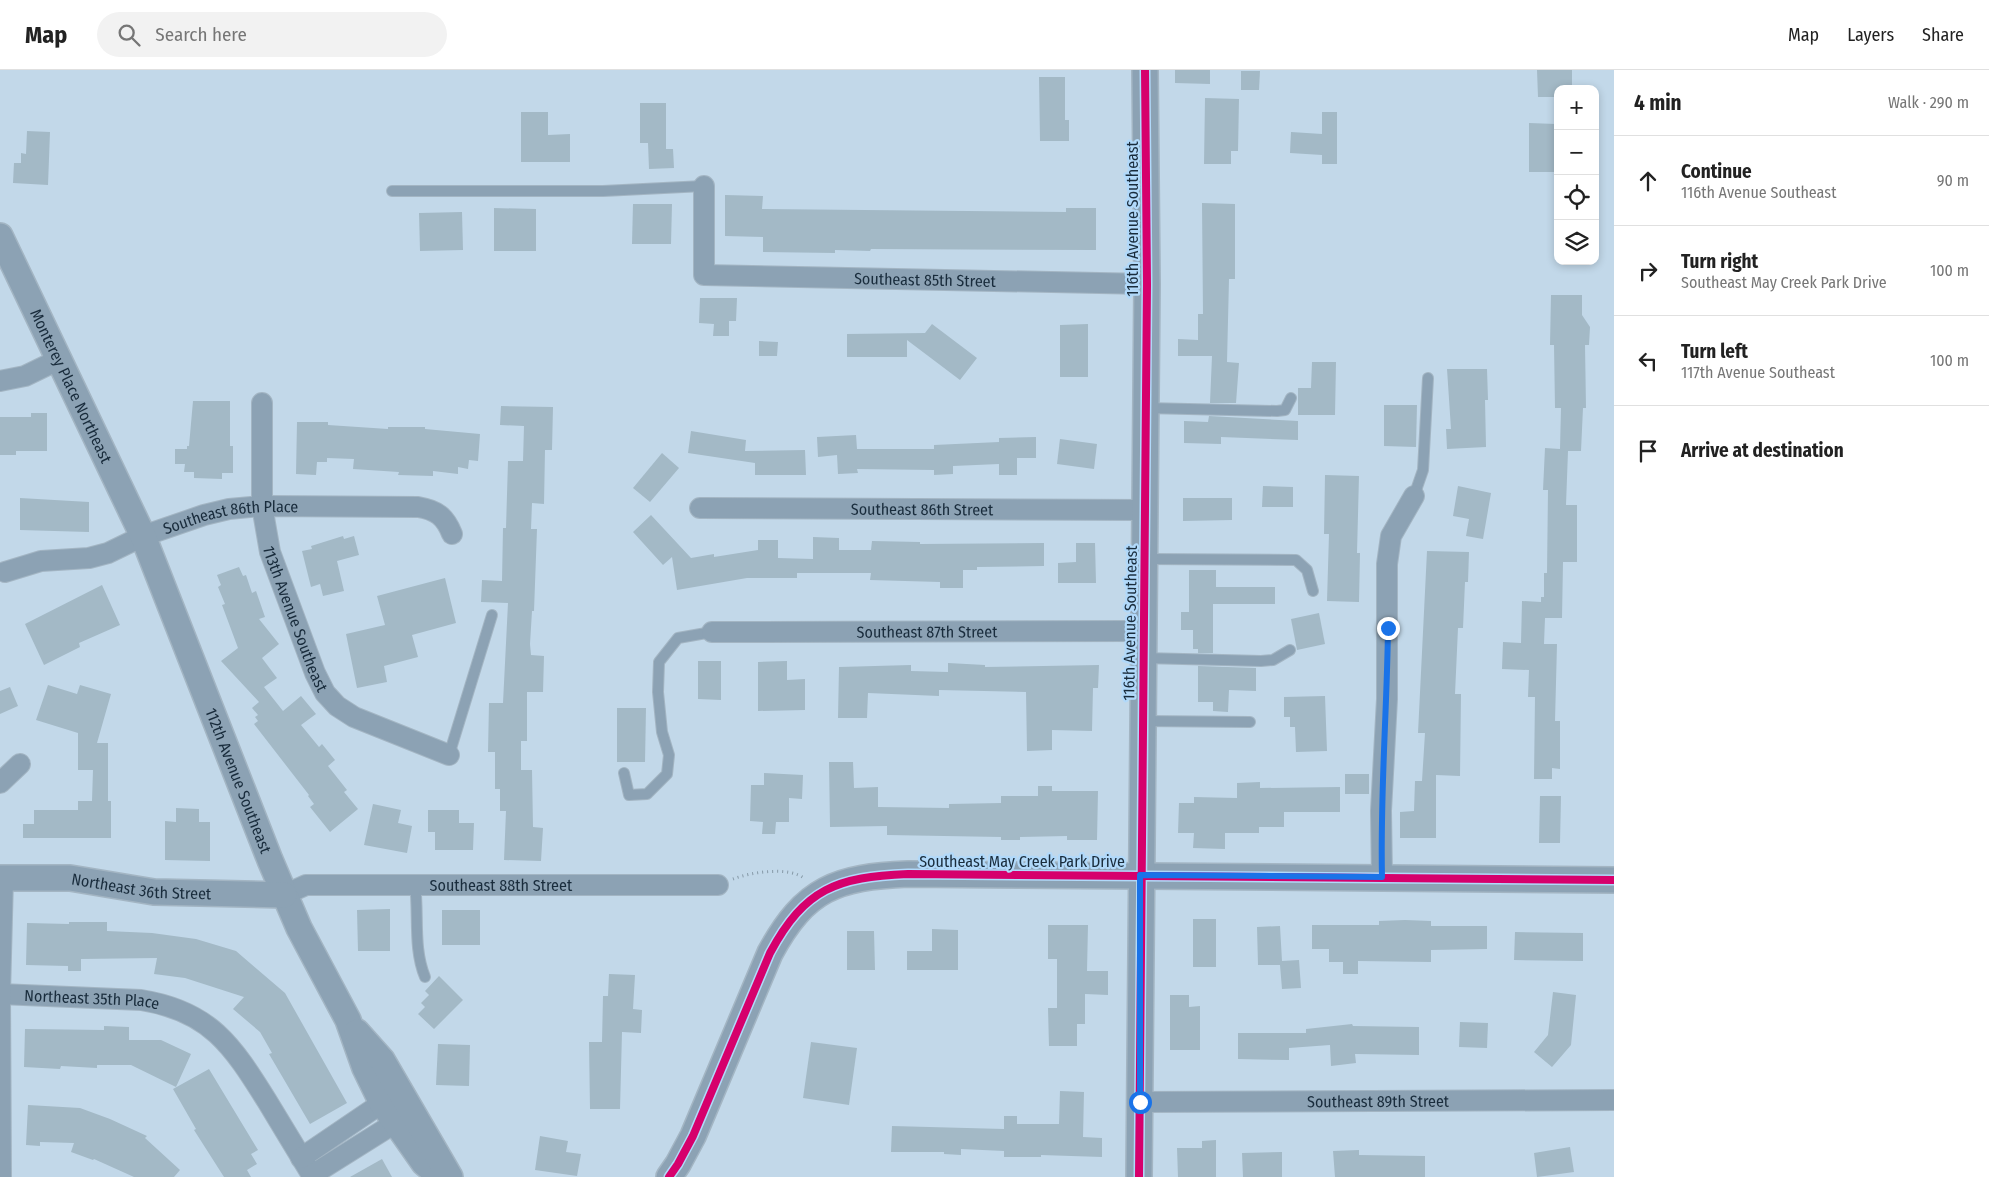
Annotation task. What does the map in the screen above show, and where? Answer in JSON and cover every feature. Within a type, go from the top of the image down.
[{"type":"street","name":"116th Avenue Southeast","points":[[1139,1177],[1140,875],[1147,284],[1145,70]]},
{"type":"street","name":"Southeast 85th Street","points":[[704,186],[704,275],[1147,284]]},
{"type":"street","name":"Monterey Place Northeast","points":[[0,236],[143,536]]},
{"type":"street","points":[[0,380],[25,376],[60,359]]},
{"type":"street","name":"113th Avenue Southeast","points":[[262,403],[262,506],[270,552],[279,581],[315,673],[325,693],[337,706],[354,717],[449,755]]},
{"type":"street","points":[[1382,877],[1381,811],[1387,699],[1388,564],[1391,536],[1414,496]]},
{"type":"street","name":"Southeast 86th Place","points":[[5,572],[41,561],[89,558],[108,553],[143,536],[204,515],[262,506],[418,507],[431,509],[441,515],[452,534]]},
{"type":"street","name":"Southeast 86th Street","points":[[700,508],[1145,510]]},
{"type":"street","name":"112th Avenue Southeast","points":[[143,536],[298,928],[348,1020],[365,1068],[389,1113],[424,1163],[441,1177]]},
{"type":"street","name":"Southeast 87th Street","points":[[712,632],[1143,631]]},
{"type":"street","points":[[0,783],[20,764]]},
{"type":"street","name":"Southeast May Creek Park Drive","points":[[669,1177],[693,1136],[770,953],[783,929],[798,910],[822,892],[845,881],[883,875],[1140,875],[1614,880]]},
{"type":"street","points":[[1,1177],[0,994],[2,878]]},
{"type":"street","name":"Northeast 36th Street","points":[[2,878],[85,880],[154,892],[284,895]]},
{"type":"street","name":"Southeast 88th Street","points":[[284,895],[306,885],[718,885]]},
{"type":"street","name":"Northeast 35th Place","points":[[0,994],[141,1000],[162,1003],[184,1011],[209,1026],[227,1041],[242,1061],[312,1176]]},
{"type":"street","name":"112th Avenue Southeast","points":[[348,1020],[382,1060],[450,1177]]},
{"type":"street","name":"Southeast 89th Street","points":[[1140,1102],[1614,1100]]},
{"type":"street","points":[[301,1158],[389,1113]]},
{"type":"street","points":[[312,1176],[389,1113]]},
{"type":"lane","points":[[392,192],[603,191],[704,186]]},
{"type":"lane","points":[[1414,496],[1423,470],[1428,378]]},
{"type":"lane","points":[[1146,408],[1277,411],[1285,410],[1291,398]]},
{"type":"lane","points":[[1144,559],[1296,560],[1307,570],[1313,591]]},
{"type":"lane","points":[[449,755],[492,615]]},
{"type":"lane","points":[[624,773],[629,794],[647,794],[667,774],[668,755],[661,724],[658,692],[659,662],[678,638],[712,632]]},
{"type":"lane","points":[[1143,658],[1261,661],[1273,660],[1290,650]]},
{"type":"lane","points":[[1142,721],[1250,722]]},
{"type":"lane","points":[[415,884],[418,905],[418,960],[425,977]]},
{"type":"path","points":[[718,885],[749,873],[797,872],[822,892]]},
{"type":"building","points":[[1175,70],[1210,70],[1210,84],[1175,83]]},
{"type":"building","points":[[1537,70],[1572,70],[1572,85],[1554,85],[1554,97],[1538,97]]},
{"type":"building","points":[[1241,71],[1260,71],[1259,90],[1241,90]]},
{"type":"building","points":[[1039,77],[1065,77],[1065,120],[1069,120],[1069,141],[1040,141]]},
{"type":"building","points":[[1205,98],[1239,99],[1238,151],[1231,151],[1231,164],[1204,164]]},
{"type":"building","points":[[640,103],[666,103],[666,149],[673,149],[674,168],[649,169],[648,143],[640,143]]},
{"type":"building","points":[[521,112],[548,112],[548,135],[570,134],[570,162],[521,162]]},
{"type":"building","points":[[1322,112],[1337,112],[1337,164],[1322,164],[1322,155],[1290,153],[1291,132],[1322,134]]},
{"type":"building","points":[[1529,123],[1554,124],[1554,172],[1529,172]]},
{"type":"building","points":[[27,131],[50,132],[48,185],[13,183],[14,163],[21,163],[21,153],[26,154]]},
{"type":"building","points":[[725,195],[763,196],[762,209],[1066,212],[1066,208],[1096,208],[1096,250],[871,249],[870,251],[835,250],[835,253],[763,252],[763,237],[725,236]]},
{"type":"building","points":[[1202,203],[1235,204],[1235,279],[1229,279],[1227,362],[1239,363],[1236,403],[1210,403],[1212,356],[1178,356],[1178,339],[1198,340],[1198,314],[1203,314]]},
{"type":"building","points":[[633,204],[672,204],[671,244],[632,244]]},
{"type":"building","points":[[494,208],[536,209],[536,251],[494,251]]},
{"type":"building","points":[[462,212],[463,250],[420,251],[419,213]]},
{"type":"building","points":[[1551,295],[1582,295],[1582,315],[1590,327],[1589,345],[1585,345],[1586,408],[1583,408],[1581,451],[1568,451],[1566,505],[1577,505],[1577,562],[1563,562],[1562,618],[1545,618],[1544,644],[1557,644],[1555,721],[1560,721],[1560,769],[1552,768],[1552,779],[1534,779],[1535,697],[1528,697],[1529,670],[1502,669],[1503,642],[1521,643],[1522,601],[1541,602],[1541,597],[1544,597],[1544,573],[1547,573],[1548,490],[1543,490],[1545,448],[1560,449],[1561,408],[1555,408],[1554,345],[1550,345]]},
{"type":"building","points":[[700,298],[737,298],[736,321],[729,321],[729,336],[713,336],[714,324],[699,323]]},
{"type":"building","points":[[932,324],[977,358],[960,380],[907,340],[907,357],[847,357],[847,334],[925,333]]},
{"type":"building","points":[[1088,324],[1088,377],[1060,377],[1060,325]]},
{"type":"building","points":[[759,341],[778,342],[777,356],[759,356]]},
{"type":"building","points":[[1312,362],[1336,362],[1335,415],[1298,415],[1298,388],[1311,388]]},
{"type":"building","points":[[1447,369],[1487,369],[1488,400],[1485,400],[1486,447],[1447,449],[1446,429],[1451,429]]},
{"type":"building","points":[[193,401],[230,401],[230,446],[233,446],[233,473],[222,473],[222,479],[194,478],[194,472],[184,472],[185,464],[175,464],[175,449],[187,449],[187,446],[189,446]]},
{"type":"building","points":[[1384,405],[1417,405],[1416,447],[1384,446]]},
{"type":"building","points":[[501,406],[553,407],[552,450],[545,450],[544,504],[532,503],[531,529],[537,529],[534,611],[532,611],[530,644],[531,655],[544,656],[543,692],[527,692],[527,741],[521,741],[521,770],[532,770],[533,827],[543,828],[541,861],[504,860],[506,811],[500,811],[500,789],[495,789],[495,752],[488,752],[489,703],[503,703],[508,603],[481,602],[482,580],[502,581],[503,528],[506,528],[508,461],[523,461],[524,426],[500,425]]},
{"type":"building","points":[[31,413],[47,413],[47,451],[16,451],[16,455],[0,455],[0,417],[31,417]]},
{"type":"building","points":[[1209,416],[1298,421],[1298,440],[1221,437],[1221,444],[1184,443],[1184,421],[1208,422]]},
{"type":"building","points":[[297,422],[328,422],[328,425],[388,429],[388,427],[425,427],[425,429],[480,434],[478,461],[469,460],[468,469],[458,467],[458,474],[433,471],[433,476],[398,475],[399,472],[353,469],[354,459],[327,458],[327,462],[317,462],[316,475],[296,474]]},
{"type":"building","points":[[691,431],[746,440],[745,451],[805,450],[806,475],[755,475],[755,463],[688,453]]},
{"type":"building","points":[[856,435],[857,449],[934,449],[934,445],[999,442],[999,438],[1036,437],[1036,458],[1017,458],[1017,475],[999,475],[999,464],[953,466],[953,474],[934,475],[934,470],[857,469],[858,473],[838,474],[837,455],[818,457],[817,437]]},
{"type":"building","points":[[1060,439],[1097,444],[1094,469],[1057,464]]},
{"type":"building","points":[[662,453],[679,468],[650,502],[633,488]]},
{"type":"building","points":[[1325,475],[1359,476],[1357,553],[1360,553],[1359,602],[1327,601],[1329,534],[1324,534]]},
{"type":"building","points":[[1263,486],[1293,487],[1293,507],[1262,507]]},
{"type":"building","points":[[1458,486],[1491,493],[1483,539],[1466,536],[1469,519],[1453,516]]},
{"type":"building","points":[[20,498],[89,502],[89,532],[20,530]]},
{"type":"building","points":[[1183,498],[1232,498],[1232,520],[1183,521]]},
{"type":"building","points":[[651,515],[691,558],[714,554],[714,557],[758,550],[758,540],[778,540],[778,558],[813,559],[813,537],[839,538],[839,550],[871,550],[872,541],[920,542],[920,544],[1044,543],[1044,566],[977,567],[977,570],[963,570],[963,588],[940,588],[940,582],[870,580],[871,573],[797,573],[797,578],[747,578],[677,590],[672,557],[663,565],[633,532]]},
{"type":"building","points":[[343,536],[344,539],[354,536],[359,555],[337,561],[344,591],[323,596],[320,584],[311,587],[302,551],[312,549],[311,546]]},
{"type":"building","points":[[1076,543],[1095,543],[1096,583],[1058,583],[1058,563],[1076,562]]},
{"type":"building","points":[[1427,551],[1469,552],[1468,582],[1465,582],[1463,628],[1458,628],[1455,694],[1461,694],[1460,776],[1436,775],[1436,838],[1400,838],[1400,812],[1414,811],[1415,781],[1422,781],[1425,733],[1418,733]]},
{"type":"building","points":[[239,567],[243,576],[246,575],[252,593],[256,591],[265,617],[259,619],[279,644],[262,658],[277,678],[264,687],[283,711],[301,696],[316,714],[301,725],[319,747],[322,744],[335,760],[328,766],[347,790],[344,792],[358,809],[330,832],[310,807],[314,804],[309,795],[254,724],[258,721],[255,717],[258,715],[252,708],[259,702],[221,661],[238,648],[222,605],[225,604],[218,587],[221,585],[217,575]]},
{"type":"building","points":[[1189,570],[1216,570],[1216,587],[1275,587],[1275,604],[1213,604],[1213,653],[1198,653],[1198,649],[1193,649],[1193,630],[1181,630],[1181,612],[1189,612]]},
{"type":"building","points":[[445,578],[456,623],[412,635],[418,657],[384,666],[387,682],[357,688],[346,634],[385,625],[377,596]]},
{"type":"building","points":[[102,585],[120,625],[79,643],[80,647],[44,665],[25,624]]},
{"type":"building","points":[[1319,613],[1325,644],[1297,650],[1291,619]]},
{"type":"building","points":[[698,661],[721,661],[721,700],[698,699]]},
{"type":"building","points":[[787,661],[787,680],[805,679],[805,710],[758,711],[758,662]]},
{"type":"building","points":[[948,663],[985,665],[985,667],[1099,665],[1098,688],[1093,688],[1092,731],[1052,730],[1052,750],[1027,751],[1026,692],[939,690],[939,696],[868,693],[867,718],[838,718],[839,667],[911,665],[911,671],[948,672]]},
{"type":"building","points":[[1198,666],[1256,668],[1256,691],[1229,690],[1228,712],[1213,711],[1213,702],[1198,702]]},
{"type":"building","points":[[48,685],[77,694],[80,685],[111,694],[97,743],[108,743],[108,801],[111,801],[111,838],[23,838],[23,824],[34,824],[34,810],[78,810],[78,801],[92,801],[93,770],[78,770],[78,733],[36,720]]},
{"type":"building","points":[[10,687],[18,706],[0,714],[0,691]]},
{"type":"building","points":[[1325,696],[1327,751],[1296,752],[1295,727],[1290,727],[1290,717],[1284,717],[1284,697]]},
{"type":"building","points":[[617,708],[646,708],[645,762],[617,762]]},
{"type":"building","points":[[829,762],[853,762],[854,788],[878,787],[878,807],[949,808],[949,804],[1001,803],[1001,796],[1038,796],[1038,786],[1052,786],[1052,791],[1098,791],[1097,840],[1067,840],[1067,836],[1020,837],[1020,840],[1001,840],[1001,837],[887,835],[887,826],[830,827]]},
{"type":"building","points":[[764,773],[803,775],[802,799],[789,798],[789,822],[776,822],[775,834],[762,834],[763,822],[750,821],[751,785],[764,785]]},
{"type":"building","points":[[1345,774],[1369,774],[1369,794],[1345,794]]},
{"type":"building","points":[[1260,782],[1260,788],[1340,787],[1340,812],[1284,812],[1284,827],[1259,827],[1259,833],[1225,833],[1225,849],[1193,848],[1194,833],[1178,833],[1179,803],[1194,803],[1194,797],[1237,798],[1237,783]]},
{"type":"building","points":[[1540,796],[1561,796],[1560,843],[1539,843]]},
{"type":"building","points":[[373,804],[401,810],[398,823],[412,826],[407,853],[364,845]]},
{"type":"building","points":[[176,808],[199,809],[199,822],[210,822],[210,861],[165,860],[165,821],[176,822]]},
{"type":"building","points":[[428,810],[459,810],[459,823],[474,823],[473,850],[435,850],[435,832],[428,832]]},
{"type":"building","points":[[390,909],[390,951],[358,951],[357,910]]},
{"type":"building","points":[[442,910],[480,910],[480,945],[442,945]]},
{"type":"building","points":[[1193,919],[1216,919],[1216,967],[1193,967]]},
{"type":"building","points":[[1379,921],[1431,921],[1431,926],[1487,926],[1487,949],[1431,950],[1431,962],[1358,961],[1358,974],[1343,974],[1343,962],[1329,962],[1329,949],[1312,949],[1312,925],[1379,925]]},
{"type":"building","points":[[69,922],[107,922],[107,931],[152,933],[196,939],[236,951],[285,993],[347,1103],[310,1124],[269,1054],[272,1053],[260,1032],[233,1009],[244,997],[185,978],[154,974],[157,958],[81,959],[81,971],[68,971],[68,966],[26,965],[27,923],[69,924]]},
{"type":"building","points":[[1048,925],[1088,925],[1087,971],[1108,971],[1108,995],[1085,994],[1085,1024],[1077,1024],[1077,1046],[1049,1046],[1048,1008],[1057,1008],[1057,959],[1048,959]]},
{"type":"building","points":[[1280,926],[1282,961],[1299,960],[1301,988],[1282,989],[1280,965],[1258,965],[1257,927]]},
{"type":"building","points":[[932,929],[958,930],[958,970],[907,970],[907,951],[932,951]]},
{"type":"building","points":[[847,931],[874,931],[875,970],[847,970]]},
{"type":"building","points":[[1515,932],[1583,933],[1583,961],[1514,960]]},
{"type":"building","points":[[609,974],[635,975],[633,1009],[642,1010],[641,1033],[622,1032],[620,1109],[590,1109],[589,1042],[602,1042],[603,996],[608,996]]},
{"type":"building","points":[[439,976],[463,1000],[434,1029],[418,1014],[425,1007],[421,1003],[429,995],[425,991]]},
{"type":"building","points":[[1553,992],[1576,995],[1571,1045],[1552,1067],[1534,1052],[1548,1035]]},
{"type":"building","points":[[1170,995],[1189,995],[1189,1007],[1200,1006],[1200,1050],[1170,1050]]},
{"type":"building","points":[[1460,1022],[1488,1023],[1487,1048],[1459,1047]]},
{"type":"building","points":[[1352,1024],[1353,1026],[1419,1027],[1419,1055],[1355,1054],[1356,1063],[1331,1066],[1330,1045],[1289,1048],[1289,1060],[1238,1059],[1238,1033],[1306,1033],[1306,1029]]},
{"type":"building","points":[[104,1026],[129,1027],[129,1040],[161,1040],[191,1054],[176,1087],[131,1065],[97,1065],[97,1068],[61,1066],[60,1069],[24,1067],[25,1029],[104,1030]]},
{"type":"building","points":[[811,1042],[857,1048],[849,1105],[803,1098]]},
{"type":"building","points":[[438,1044],[470,1045],[469,1086],[436,1085]]},
{"type":"building","points":[[209,1069],[258,1150],[251,1154],[257,1164],[247,1170],[251,1177],[224,1177],[194,1130],[196,1129],[173,1089]]},
{"type":"building","points":[[1060,1091],[1084,1092],[1083,1137],[1102,1138],[1102,1157],[1041,1155],[1041,1157],[1004,1157],[1004,1151],[961,1149],[961,1155],[944,1154],[944,1152],[891,1152],[892,1126],[1004,1129],[1004,1116],[1017,1116],[1017,1124],[1059,1124]]},
{"type":"building","points":[[28,1105],[80,1108],[110,1119],[147,1136],[145,1138],[180,1170],[174,1177],[134,1177],[94,1159],[71,1152],[74,1143],[40,1142],[40,1146],[26,1145]]},
{"type":"building","points":[[540,1136],[568,1141],[566,1152],[581,1154],[577,1176],[535,1170]]},
{"type":"building","points":[[1216,1140],[1216,1177],[1178,1177],[1177,1148],[1202,1148],[1202,1141]]},
{"type":"building","points":[[1570,1147],[1574,1172],[1537,1177],[1534,1153]]},
{"type":"building","points":[[1359,1150],[1359,1155],[1425,1156],[1425,1177],[1335,1177],[1333,1151]]},
{"type":"building","points":[[1282,1152],[1282,1177],[1243,1177],[1242,1153]]},
{"type":"building","points":[[382,1159],[392,1177],[350,1177]]},
{"type":"cycle path","points":[[1139,1177],[1147,284],[1145,70]]},
{"type":"cycle path","points":[[669,1177],[693,1136],[770,953],[783,931],[810,900],[842,883],[861,878],[908,874],[1614,880]]},
{"type":"route","points":[[1140,1102],[1140,875],[1382,877],[1381,811],[1387,699],[1388,628]]}]
